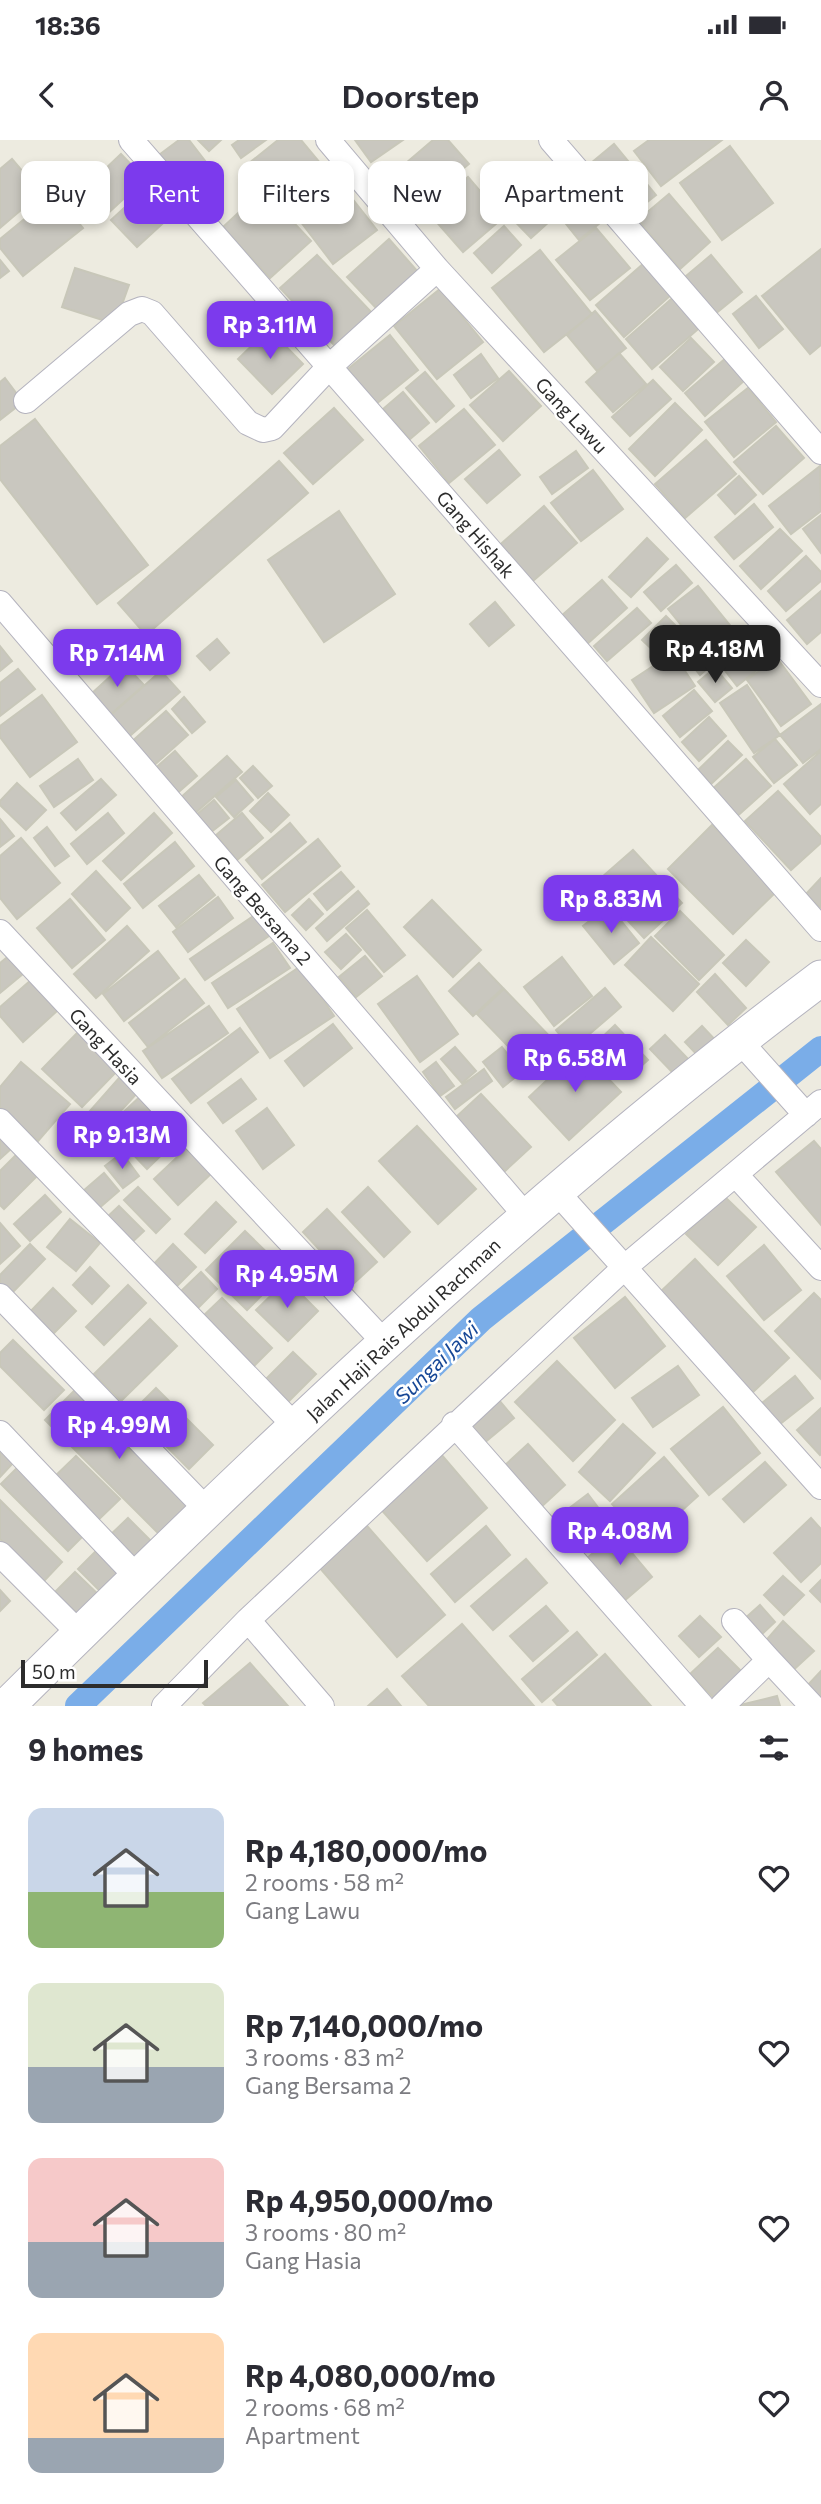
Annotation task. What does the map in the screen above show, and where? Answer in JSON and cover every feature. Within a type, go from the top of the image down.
[{"type":"street","name":"Gang Hishak","points":[[131,140],[821,929]]},
{"type":"street","name":"Gang Lawu","points":[[328,140],[437,269],[821,685]]},
{"type":"street","points":[[551,140],[821,452]]},
{"type":"street","points":[[26,401],[129,314],[142,309],[152,313],[248,423],[263,430],[281,422],[329,367],[437,269]]},
{"type":"street","name":"Gang Bersama 2","points":[[0,603],[526,1216]]},
{"type":"street","name":"Gang Hasia","points":[[0,932],[385,1343]]},
{"type":"street","name":"Jalan Haji Rais Abdul Rachman","points":[[7,1706],[296,1427],[526,1216],[563,1198],[750,1052],[821,978]]},
{"type":"street","points":[[164,1706],[248,1620],[454,1424],[617,1259],[736,1175],[809,1109],[750,1052]]},
{"type":"street","points":[[0,1121],[296,1427]]},
{"type":"street","points":[[736,1175],[821,1268]]},
{"type":"street","points":[[563,1198],[821,1487]]},
{"type":"street","points":[[0,1296],[208,1511]]},
{"type":"street","points":[[454,1424],[702,1706]]},
{"type":"street","points":[[0,1433],[138,1578]]},
{"type":"street","points":[[0,1554],[79,1634]]},
{"type":"street","points":[[248,1620],[322,1706]]},
{"type":"street","points":[[734,1621],[812,1706]]},
{"type":"street","points":[[722,1706],[769,1660]]},
{"type":"building","points":[[179,140],[189,140],[205,161],[163,161],[159,155]]},
{"type":"building","points":[[198,140],[221,140],[209,151]]},
{"type":"building","points":[[239,140],[266,140],[241,158],[232,145]]},
{"type":"building","points":[[278,140],[301,140],[318,161],[252,161]]},
{"type":"building","points":[[355,140],[403,140],[372,161]]},
{"type":"building","points":[[433,140],[448,140],[469,164],[466,166],[466,161],[408,161]]},
{"type":"building","points":[[649,140],[722,140],[661,186],[648,169],[648,161],[642,161],[634,151]]},
{"type":"building","points":[[614,144],[628,161],[594,161]]},
{"type":"building","points":[[730,146],[773,203],[722,240],[680,183]]},
{"type":"building","points":[[121,154],[128,161],[124,161],[124,198],[110,211],[110,164]]},
{"type":"building","points":[[12,159],[21,170],[21,210],[0,228],[0,169]]},
{"type":"building","points":[[468,177],[480,191],[480,224],[496,224],[463,252],[438,224],[466,224]]},
{"type":"building","points":[[648,185],[656,195],[648,201]]},
{"type":"building","points":[[669,194],[710,242],[680,269],[641,224],[648,224],[648,212]]},
{"type":"building","points":[[354,201],[368,219],[368,224],[372,224],[377,230],[333,264],[302,224],[354,224]]},
{"type":"building","points":[[124,208],[124,224],[162,224],[137,247],[111,220]]},
{"type":"building","points":[[238,213],[238,224],[295,224],[311,241],[270,278],[223,227]]},
{"type":"building","points":[[21,222],[21,224],[80,224],[83,228],[23,276],[0,248],[0,239]]},
{"type":"building","points":[[517,224],[547,224],[531,238]]},
{"type":"building","points":[[566,224],[599,224],[579,240]]},
{"type":"building","points":[[504,226],[521,245],[492,273],[474,253]]},
{"type":"building","points":[[596,228],[630,268],[590,300],[556,260]]},
{"type":"building","points":[[389,239],[418,272],[377,309],[347,277]]},
{"type":"building","points":[[821,249],[821,345],[810,354],[762,296]]},
{"type":"building","points":[[540,250],[592,314],[544,352],[492,288]]},
{"type":"building","points":[[317,255],[373,314],[337,348],[280,288]]},
{"type":"building","points":[[711,255],[742,292],[715,314],[685,277]]},
{"type":"building","points":[[0,260],[9,271],[0,278]]},
{"type":"building","points":[[643,264],[671,295],[624,337],[596,305]]},
{"type":"building","points":[[75,268],[129,285],[115,324],[62,307]]},
{"type":"building","points":[[440,289],[483,342],[437,379],[394,326]]},
{"type":"building","points":[[677,294],[704,324],[652,369],[626,339]]},
{"type":"building","points":[[756,296],[783,329],[759,348],[733,314]]},
{"type":"building","points":[[595,311],[626,348],[597,371],[567,335]]},
{"type":"building","points":[[269,329],[303,364],[272,394],[238,359]]},
{"type":"building","points":[[390,335],[418,370],[376,404],[348,369]]},
{"type":"building","points":[[691,338],[714,362],[683,391],[660,367]]},
{"type":"building","points":[[619,353],[646,384],[613,412],[586,382]]},
{"type":"building","points":[[481,354],[498,378],[471,398],[454,375]]},
{"type":"building","points":[[726,358],[745,380],[705,416],[685,393]]},
{"type":"building","points":[[509,371],[541,406],[503,441],[470,405]]},
{"type":"building","points":[[425,372],[454,406],[436,422],[406,388]]},
{"type":"building","points":[[5,378],[23,402],[0,420],[0,382]]},
{"type":"building","points":[[653,380],[671,399],[630,436],[612,417]]},
{"type":"building","points":[[748,388],[776,422],[734,457],[705,422]]},
{"type":"building","points":[[403,392],[429,423],[410,439],[383,409]]},
{"type":"building","points":[[675,403],[702,430],[655,476],[629,449]]},
{"type":"building","points":[[334,408],[363,440],[313,484],[284,453]]},
{"type":"building","points":[[464,409],[495,445],[449,483],[419,446]]},
{"type":"building","points":[[35,419],[148,565],[97,604],[0,479],[0,446]]},
{"type":"building","points":[[776,426],[804,458],[763,494],[734,462]]},
{"type":"building","points":[[706,440],[736,474],[685,518],[655,484]]},
{"type":"building","points":[[499,450],[520,475],[487,503],[465,479]]},
{"type":"building","points":[[576,451],[588,468],[552,494],[540,477]]},
{"type":"building","points":[[279,461],[308,493],[146,635],[118,603]]},
{"type":"building","points":[[820,466],[821,511],[791,534],[769,506]]},
{"type":"building","points":[[593,470],[623,509],[581,541],[551,503]]},
{"type":"building","points":[[739,476],[756,495],[735,514],[718,495]]},
{"type":"building","points":[[754,504],[773,527],[734,559],[715,537]]},
{"type":"building","points":[[544,506],[577,543],[527,586],[495,549]]},
{"type":"building","points":[[339,511],[395,594],[324,642],[268,560]]},
{"type":"building","points":[[821,515],[821,553],[803,529]]},
{"type":"building","points":[[780,529],[802,551],[761,589],[740,566]]},
{"type":"building","points":[[647,538],[668,559],[631,597],[609,577]]},
{"type":"building","points":[[806,556],[821,572],[821,581],[786,611],[768,591]]},
{"type":"building","points":[[676,565],[692,583],[661,611],[644,592]]},
{"type":"building","points":[[602,580],[627,608],[586,645],[560,617]]},
{"type":"building","points":[[698,586],[738,635],[709,659],[668,609]]},
{"type":"building","points":[[821,591],[821,632],[807,644],[787,620]]},
{"type":"building","points":[[495,602],[514,625],[489,646],[470,624]]},
{"type":"building","points":[[637,608],[651,623],[607,661],[594,646]]},
{"type":"building","points":[[666,616],[680,630],[657,654],[642,640]]},
{"type":"building","points":[[752,631],[773,657],[737,686],[716,659]]},
{"type":"building","points":[[684,638],[708,668],[700,675],[676,645]]},
{"type":"building","points":[[217,639],[229,653],[210,670],[197,656]]},
{"type":"building","points":[[0,646],[12,661],[0,671]]},
{"type":"building","points":[[673,653],[695,686],[654,713],[632,680]]},
{"type":"building","points":[[777,658],[811,704],[781,726],[747,680]]},
{"type":"building","points":[[124,664],[144,685],[110,715],[91,694]]},
{"type":"building","points":[[715,668],[732,688],[715,702],[698,682]]},
{"type":"building","points":[[18,669],[35,689],[0,716],[0,683]]},
{"type":"building","points":[[161,671],[180,692],[124,741],[105,720]]},
{"type":"building","points":[[747,685],[780,735],[754,753],[720,703]]},
{"type":"building","points":[[694,690],[712,711],[680,737],[663,716]]},
{"type":"building","points":[[42,695],[77,742],[30,777],[0,737],[0,726]]},
{"type":"building","points":[[184,697],[205,722],[192,733],[172,709]]},
{"type":"building","points":[[821,704],[821,749],[803,763],[780,735]]},
{"type":"building","points":[[166,711],[188,735],[151,768],[129,744]]},
{"type":"building","points":[[709,717],[726,736],[699,761],[682,742]]},
{"type":"building","points":[[775,739],[797,765],[774,783],[753,757]]},
{"type":"building","points":[[728,741],[742,755],[711,784],[698,770]]},
{"type":"building","points":[[175,751],[197,776],[174,796],[152,771]]},
{"type":"building","points":[[821,751],[821,804],[810,814],[784,784]]},
{"type":"building","points":[[227,756],[242,772],[193,815],[179,799]]},
{"type":"building","points":[[78,759],[93,780],[54,807],[40,786]]},
{"type":"building","points":[[746,759],[771,786],[735,818],[710,791]]},
{"type":"building","points":[[253,766],[272,786],[258,798],[240,778]]},
{"type":"building","points":[[101,779],[116,795],[76,830],[61,813]]},
{"type":"building","points":[[236,780],[253,800],[234,817],[216,797]]},
{"type":"building","points":[[17,783],[46,810],[26,830],[0,805],[0,801]]},
{"type":"building","points":[[778,791],[821,837],[821,843],[791,870],[745,821]]},
{"type":"building","points":[[268,793],[289,815],[271,832],[250,811]]},
{"type":"building","points":[[214,800],[229,818],[210,833],[195,816]]},
{"type":"building","points":[[108,813],[124,833],[87,864],[71,844]]},
{"type":"building","points":[[154,813],[172,833],[121,880],[103,861]]},
{"type":"building","points":[[242,813],[263,838],[237,860],[216,835]]},
{"type":"building","points":[[0,819],[14,836],[0,847]]},
{"type":"building","points":[[290,823],[306,842],[262,879],[246,860]]},
{"type":"building","points":[[712,825],[778,890],[733,934],[668,869]]},
{"type":"building","points":[[47,827],[69,856],[55,866],[34,838]]},
{"type":"building","points":[[21,838],[60,883],[17,919],[0,898],[0,856]]},
{"type":"building","points":[[318,839],[340,866],[285,912],[262,885]]},
{"type":"building","points":[[175,842],[194,866],[143,908],[124,884]]},
{"type":"building","points":[[633,850],[682,903],[644,938],[594,884]]},
{"type":"building","points":[[96,871],[130,908],[106,931],[72,894]]},
{"type":"building","points":[[341,872],[354,887],[327,910],[314,894]]},
{"type":"building","points":[[199,875],[215,895],[176,927],[159,906]]},
{"type":"building","points":[[821,878],[821,908],[806,894]]},
{"type":"building","points":[[358,891],[369,904],[327,941],[316,928]]},
{"type":"building","points":[[218,897],[233,918],[188,952],[173,932]]},
{"type":"building","points":[[70,899],[105,940],[72,968],[37,928]]},
{"type":"building","points":[[309,899],[323,914],[306,930],[292,915]]},
{"type":"building","points":[[432,900],[481,950],[453,977],[404,927]]},
{"type":"building","points":[[609,906],[639,943],[614,964],[583,926]]},
{"type":"building","points":[[367,910],[405,955],[384,972],[346,928]]},
{"type":"building","points":[[680,911],[724,955],[699,980],[655,936]]},
{"type":"building","points":[[255,915],[269,936],[205,980],[190,959]]},
{"type":"building","points":[[127,926],[149,951],[96,998],[74,974]]},
{"type":"building","points":[[346,934],[361,950],[341,969],[325,952]]},
{"type":"building","points":[[651,937],[699,984],[673,1011],[625,965]]},
{"type":"building","points":[[746,940],[769,962],[746,986],[723,963]]},
{"type":"building","points":[[273,943],[290,968],[228,1008],[212,983]]},
{"type":"building","points":[[158,951],[179,978],[124,1021],[103,994]]},
{"type":"building","points":[[10,955],[24,973],[0,993],[0,963]]},
{"type":"building","points":[[365,956],[382,976],[356,997],[339,977]]},
{"type":"building","points":[[562,957],[592,996],[554,1026],[524,987]]},
{"type":"building","points":[[479,963],[503,988],[473,1016],[449,991]]},
{"type":"building","points":[[301,966],[334,1016],[270,1058],[237,1009]]},
{"type":"building","points":[[715,974],[746,1008],[728,1025],[697,992]]},
{"type":"building","points":[[417,976],[458,1034],[420,1062],[378,1004]]},
{"type":"building","points":[[185,979],[204,1003],[148,1047],[129,1023]]},
{"type":"building","points":[[30,981],[57,1011],[23,1042],[0,1016],[0,1007]]},
{"type":"building","points":[[605,988],[621,1007],[572,1049],[556,1030]]},
{"type":"building","points":[[504,989],[558,1045],[532,1071],[477,1014]]},
{"type":"building","points":[[209,1006],[228,1033],[162,1078],[143,1051]]},
{"type":"building","points":[[333,1024],[352,1048],[304,1086],[285,1061]]},
{"type":"building","points":[[615,1025],[648,1060],[629,1077],[597,1042]]},
{"type":"building","points":[[702,1026],[720,1045],[703,1061],[685,1042]]},
{"type":"building","points":[[240,1028],[258,1052],[191,1103],[172,1079]]},
{"type":"building","points":[[80,1030],[119,1069],[82,1107],[42,1069]]},
{"type":"building","points":[[665,1035],[690,1061],[675,1075],[650,1049]]},
{"type":"building","points":[[455,1047],[476,1071],[462,1083],[441,1059]]},
{"type":"building","points":[[502,1047],[522,1072],[503,1087],[483,1062]]},
{"type":"building","points":[[580,1049],[621,1092],[569,1140],[529,1097]]},
{"type":"building","points":[[21,1062],[70,1104],[38,1141],[0,1107],[0,1087]]},
{"type":"building","points":[[436,1062],[454,1086],[440,1096],[423,1072]]},
{"type":"building","points":[[484,1069],[492,1081],[455,1109],[446,1097]]},
{"type":"building","points":[[120,1077],[138,1092],[107,1126],[90,1111]]},
{"type":"building","points":[[241,1079],[256,1099],[223,1123],[208,1103]]},
{"type":"building","points":[[143,1094],[157,1108],[119,1144],[105,1129]]},
{"type":"building","points":[[481,1094],[531,1147],[505,1171],[455,1118]]},
{"type":"building","points":[[267,1108],[294,1145],[263,1169],[236,1131]]},
{"type":"building","points":[[161,1118],[180,1137],[147,1169],[128,1149]]},
{"type":"building","points":[[417,1126],[476,1189],[438,1224],[379,1161]]},
{"type":"building","points":[[0,1137],[11,1149],[0,1159]]},
{"type":"building","points":[[814,1141],[821,1149],[821,1225],[776,1172]]},
{"type":"building","points":[[188,1147],[212,1173],[178,1205],[154,1179]]},
{"type":"building","points":[[122,1153],[139,1176],[123,1188],[105,1166]]},
{"type":"building","points":[[17,1154],[38,1175],[4,1209],[0,1205],[0,1171]]},
{"type":"building","points":[[104,1173],[119,1191],[98,1209],[83,1191]]},
{"type":"building","points":[[138,1187],[170,1219],[156,1233],[124,1200]]},
{"type":"building","points":[[368,1187],[410,1232],[384,1257],[342,1212]]},
{"type":"building","points":[[45,1195],[61,1212],[30,1241],[14,1224]]},
{"type":"building","points":[[724,1196],[756,1227],[718,1265],[686,1234]]},
{"type":"building","points":[[216,1202],[236,1222],[205,1253],[185,1234]]},
{"type":"building","points":[[119,1206],[144,1231],[129,1245],[104,1220]]},
{"type":"building","points":[[327,1209],[377,1262],[352,1285],[303,1232]]},
{"type":"building","points":[[70,1219],[100,1243],[76,1271],[47,1247]]},
{"type":"building","points":[[0,1223],[20,1246],[0,1264]]},
{"type":"building","points":[[245,1231],[286,1271],[247,1310],[206,1270]]},
{"type":"building","points":[[30,1244],[45,1259],[11,1294],[0,1283],[0,1275]]},
{"type":"building","points":[[173,1244],[196,1267],[173,1290],[150,1268]]},
{"type":"building","points":[[764,1245],[801,1290],[764,1320],[727,1276]]},
{"type":"building","points":[[695,1259],[789,1358],[752,1393],[658,1294]]},
{"type":"building","points":[[90,1267],[109,1286],[92,1304],[73,1285]]},
{"type":"building","points":[[201,1272],[217,1289],[196,1310],[179,1293]]},
{"type":"building","points":[[287,1280],[318,1311],[288,1341],[256,1310]]},
{"type":"building","points":[[128,1285],[146,1303],[104,1345],[86,1327]]},
{"type":"building","points":[[53,1288],[76,1311],[51,1336],[28,1314]]},
{"type":"building","points":[[814,1293],[821,1300],[821,1379],[775,1331]]},
{"type":"building","points":[[625,1297],[665,1346],[615,1388],[574,1338]]},
{"type":"building","points":[[222,1298],[272,1348],[251,1369],[200,1319]]},
{"type":"building","points":[[150,1319],[177,1346],[121,1401],[94,1374]]},
{"type":"building","points":[[13,1340],[64,1390],[44,1410],[0,1366],[0,1353]]},
{"type":"building","points":[[293,1352],[316,1374],[288,1402],[266,1379]]},
{"type":"building","points":[[557,1361],[615,1420],[573,1461],[515,1402]]},
{"type":"building","points":[[678,1366],[699,1395],[653,1427],[632,1398]]},
{"type":"building","points":[[795,1376],[813,1398],[780,1424],[762,1403]]},
{"type":"building","points":[[78,1387],[193,1502],[160,1535],[45,1420]]},
{"type":"building","points":[[156,1388],[213,1445],[189,1469],[132,1412]]},
{"type":"building","points":[[493,1393],[514,1418],[484,1443],[462,1417]]},
{"type":"building","points":[[723,1407],[760,1453],[709,1495],[671,1449]]},
{"type":"building","points":[[821,1408],[821,1454],[820,1455],[797,1430]]},
{"type":"building","points":[[623,1424],[655,1453],[610,1501],[579,1472]]},
{"type":"building","points":[[528,1444],[565,1485],[540,1508],[504,1466]]},
{"type":"building","points":[[0,1450],[13,1463],[0,1477]]},
{"type":"building","points":[[440,1453],[487,1508],[427,1561],[378,1506]]},
{"type":"building","points":[[76,1456],[120,1499],[93,1525],[49,1482]]},
{"type":"building","points":[[664,1457],[698,1496],[647,1542],[612,1504]]},
{"type":"building","points":[[765,1462],[786,1485],[744,1522],[723,1499]]},
{"type":"building","points":[[19,1466],[86,1533],[68,1551],[1,1484]]},
{"type":"building","points":[[588,1494],[606,1518],[573,1543],[555,1519]]},
{"type":"building","points":[[0,1500],[62,1562],[43,1582],[0,1539]]},
{"type":"building","points":[[128,1518],[155,1545],[134,1566],[106,1539]]},
{"type":"building","points":[[811,1518],[821,1529],[821,1563],[801,1582],[774,1553]]},
{"type":"building","points":[[361,1519],[445,1615],[397,1657],[313,1560]]},
{"type":"building","points":[[486,1526],[510,1555],[455,1602],[431,1574]]},
{"type":"building","points":[[616,1534],[652,1577],[624,1601],[587,1558]]},
{"type":"building","points":[[98,1549],[125,1576],[105,1596],[78,1569]]},
{"type":"building","points":[[526,1559],[547,1583],[493,1630],[471,1606]]},
{"type":"building","points":[[75,1572],[103,1599],[83,1619],[55,1592]]},
{"type":"building","points":[[783,1576],[804,1595],[784,1615],[764,1595]]},
{"type":"building","points":[[821,1580],[821,1602],[810,1591]]},
{"type":"building","points":[[0,1590],[10,1601],[0,1611]]},
{"type":"building","points":[[760,1605],[775,1622],[758,1638],[743,1620]]},
{"type":"building","points":[[546,1606],[568,1631],[533,1661],[510,1636]]},
{"type":"building","points":[[700,1616],[721,1637],[699,1657],[679,1636]]},
{"type":"building","points":[[783,1621],[814,1651],[790,1673],[762,1645]]},
{"type":"building","points":[[462,1624],[534,1706],[429,1706],[402,1676]]},
{"type":"building","points":[[577,1632],[597,1655],[542,1702],[522,1679]]},
{"type":"building","points":[[718,1648],[745,1675],[717,1701],[690,1674]]},
{"type":"building","points":[[605,1654],[651,1706],[558,1706],[553,1700]]},
{"type":"building","points":[[250,1663],[288,1706],[206,1706],[203,1703]]},
{"type":"building","points":[[821,1671],[821,1700],[806,1687]]},
{"type":"building","points":[[387,1689],[401,1706],[368,1706]]},
{"type":"building","points":[[777,1696],[780,1706],[736,1706]]},
{"type":"waterway","name":"Sungai Jawi","points":[[78,1706],[481,1319],[821,1049]]}]
